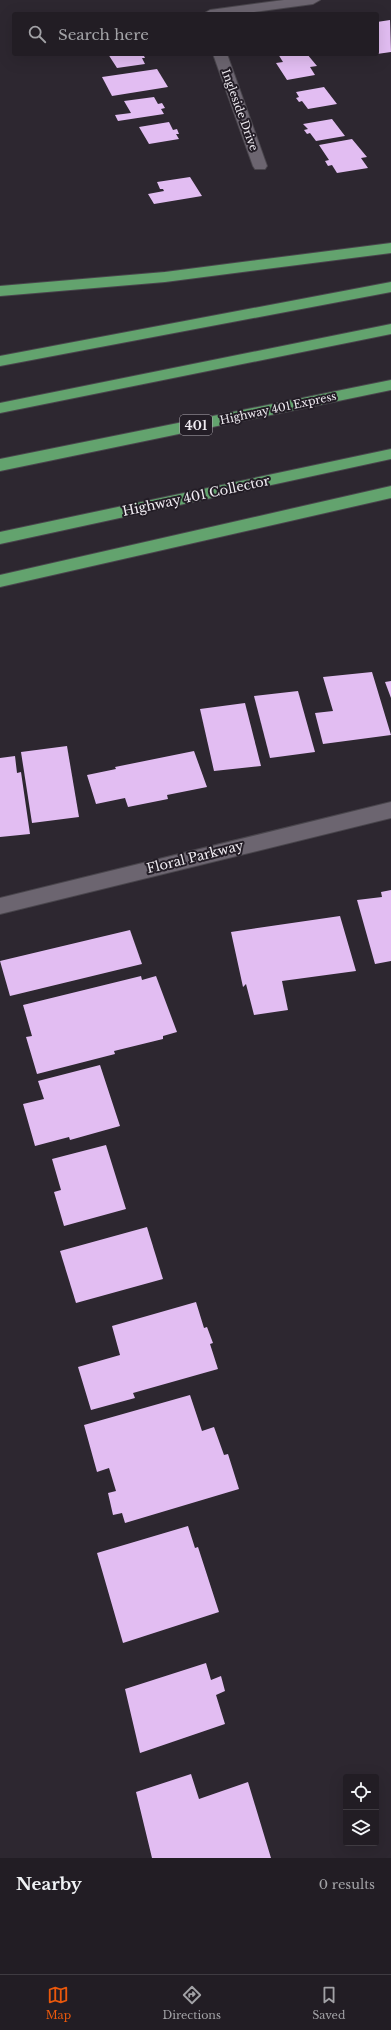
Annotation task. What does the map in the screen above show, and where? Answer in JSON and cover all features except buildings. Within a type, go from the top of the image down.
[{"type":"highway","points":[[0,291],[165,277],[391,248]]},
{"type":"highway","points":[[0,361],[391,287]]},
{"type":"highway","points":[[0,408],[391,329]]},
{"type":"highway","name":"Highway 401 Express","points":[[0,465],[391,385]]},
{"type":"highway","name":"Highway 401 Collector","points":[[0,538],[391,454]]},
{"type":"highway","points":[[0,581],[391,492]]},
{"type":"street","points":[[206,12],[313,0]]},
{"type":"street","name":"Ingleside Drive","points":[[221,56],[260,166]]},
{"type":"street","name":"Floral Parkway","points":[[0,906],[391,810]]}]
